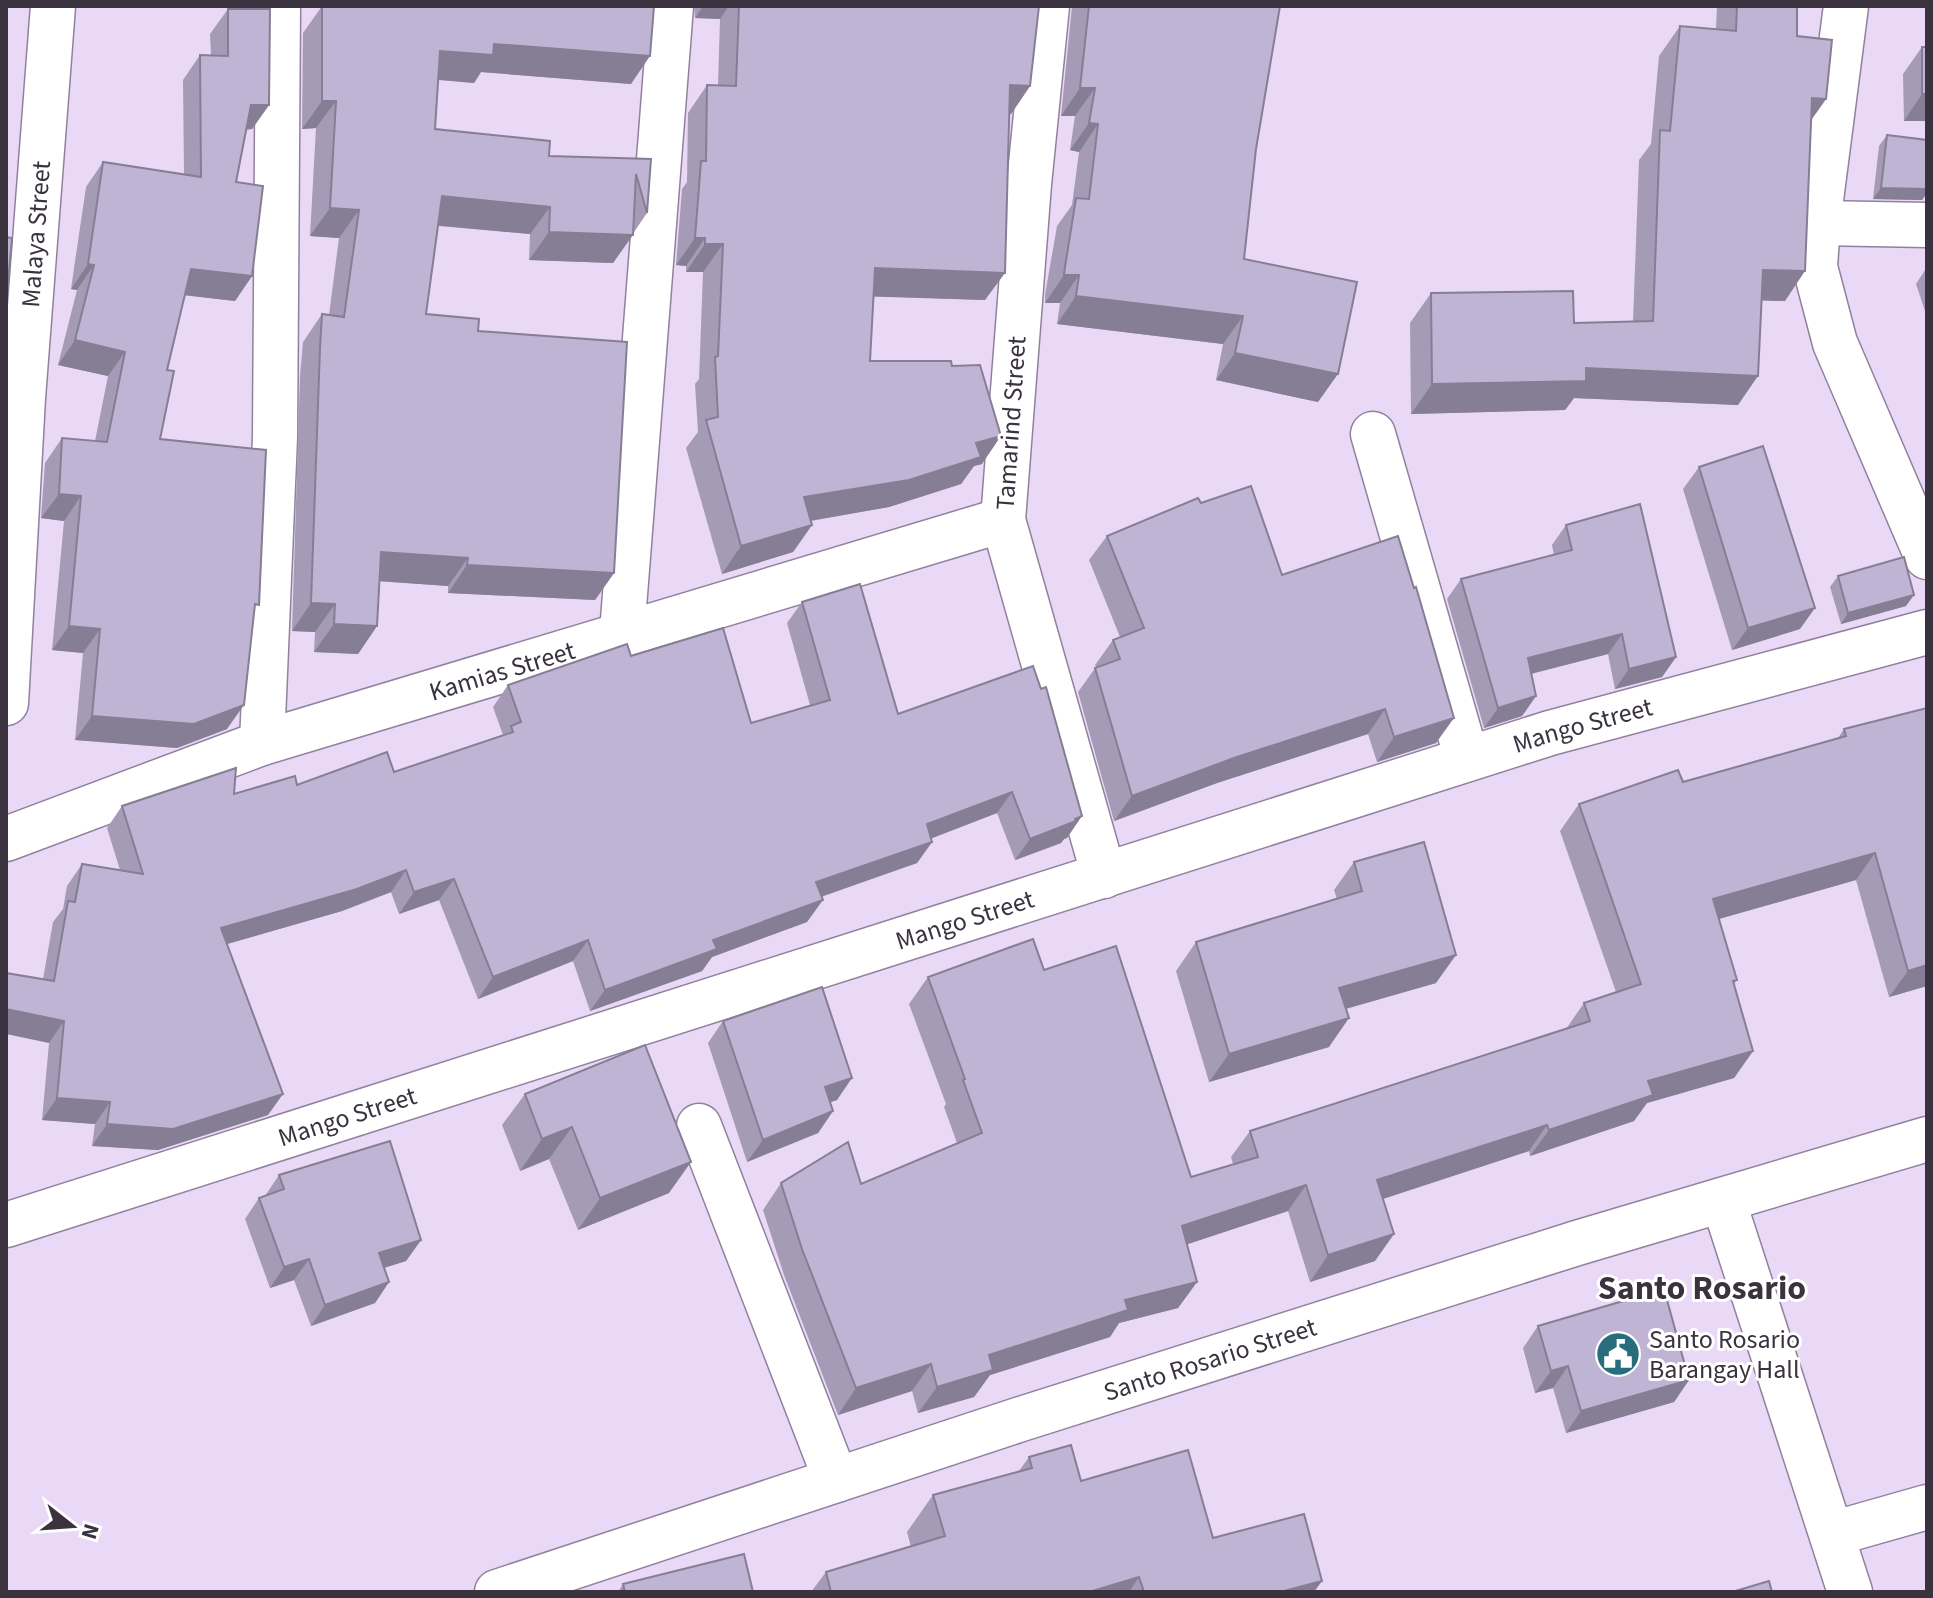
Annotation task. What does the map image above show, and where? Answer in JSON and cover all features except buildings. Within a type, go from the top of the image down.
[{"type":"street","name":"Malaya Street","points":[[6,703],[21,224],[53,6]]},
{"type":"street","points":[[262,743],[275,437],[278,6]]},
{"type":"street","points":[[622,633],[671,6]]},
{"type":"street","name":"Tamarind Street","points":[[1047,6],[1029,184],[1003,520],[1104,876]]},
{"type":"street","points":[[1846,6],[1815,267],[1835,343],[1927,557]]},
{"type":"street","points":[[1818,223],[1927,225]]},
{"type":"street","points":[[1373,434],[1467,759]]},
{"type":"street","name":"Kamias Street","points":[[6,839],[262,743],[1003,520]]},
{"type":"street","name":"Mango Street","points":[[6,1225],[1550,733],[1927,632]]},
{"type":"street","points":[[699,1126],[836,1480]]},
{"type":"street","name":"Santo Rosario Street","points":[[497,1592],[548,1583],[836,1480],[1187,1367],[1927,1139]]},
{"type":"street","points":[[1723,1200],[1850,1592]]},
{"type":"street","points":[[1832,1534],[1927,1507]]},
{"type":"place","name":"Santo Rosario Barangay Hall","points":[[1618,1354]]},
{"type":"district","name":"Santo Rosario","points":[[1702,1288]]}]
